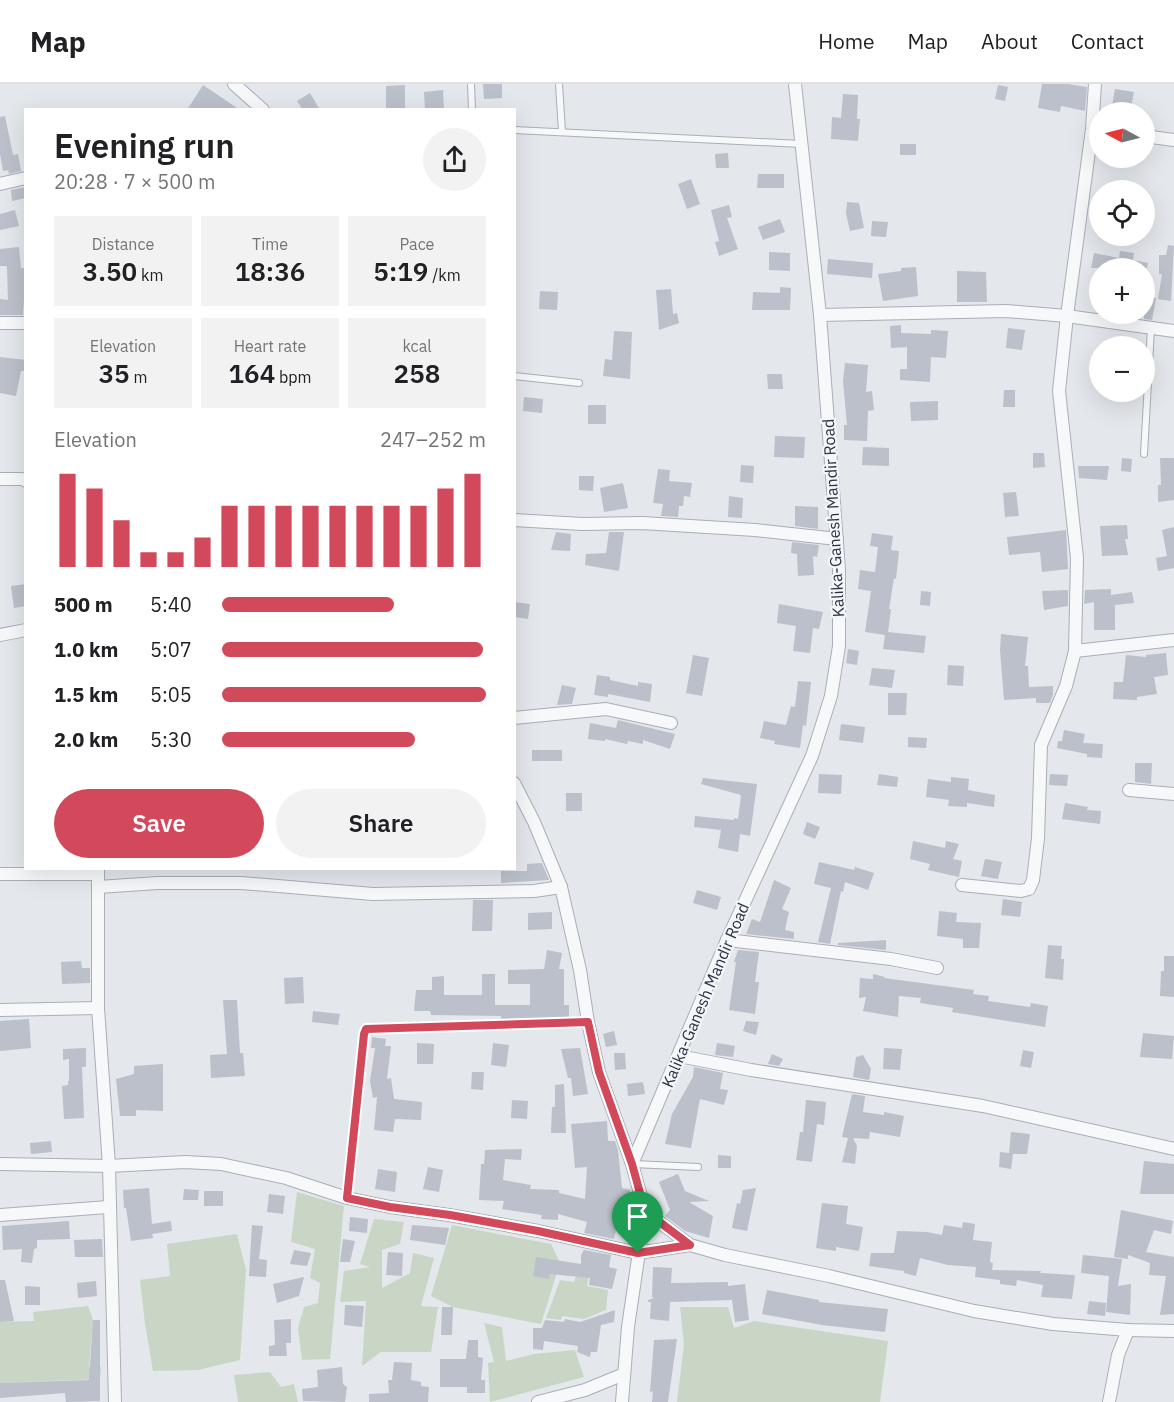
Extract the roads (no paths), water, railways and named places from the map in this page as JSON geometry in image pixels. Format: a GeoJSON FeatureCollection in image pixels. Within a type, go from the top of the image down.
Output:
{"type":"FeatureCollection","features":[{"type":"Feature","properties":{"kind":"street"},"geometry":{"type":"LineString","coordinates":[[234,84],[261,108]]}},
{"type":"Feature","properties":{"kind":"street","name":"Kalika-Ganesh Mandir Road"},"geometry":{"type":"LineString","coordinates":[[632,1164],[727,940],[812,756],[831,696],[839,646],[839,570],[820,315],[795,84]]}},
{"type":"Feature","properties":{"kind":"street"},"geometry":{"type":"LineString","coordinates":[[1095,84],[1095,102]]}},
{"type":"Feature","properties":{"kind":"street"},"geometry":{"type":"LineString","coordinates":[[1155,137],[1174,140]]}},
{"type":"Feature","properties":{"kind":"street"},"geometry":{"type":"LineString","coordinates":[[962,885],[1022,891],[1029,889],[1033,880],[1038,838],[1041,745],[1066,686],[1075,651],[1077,558],[1059,391],[1067,316],[1090,168]]}},
{"type":"Feature","properties":{"kind":"street"},"geometry":{"type":"LineString","coordinates":[[0,184],[24,178]]}},
{"type":"Feature","properties":{"kind":"street"},"geometry":{"type":"LineString","coordinates":[[820,315],[1006,311],[1067,316],[1174,331]]}},
{"type":"Feature","properties":{"kind":"street"},"geometry":{"type":"LineString","coordinates":[[0,323],[24,323]]}},
{"type":"Feature","properties":{"kind":"street"},"geometry":{"type":"LineString","coordinates":[[0,479],[24,480]]}},
{"type":"Feature","properties":{"kind":"street"},"geometry":{"type":"LineString","coordinates":[[516,520],[582,524],[642,523],[755,530],[837,539]]}},
{"type":"Feature","properties":{"kind":"street"},"geometry":{"type":"LineString","coordinates":[[0,634],[24,630]]}},
{"type":"Feature","properties":{"kind":"street"},"geometry":{"type":"LineString","coordinates":[[1075,651],[1174,640]]}},
{"type":"Feature","properties":{"kind":"street"},"geometry":{"type":"LineString","coordinates":[[516,718],[598,709],[671,723]]}},
{"type":"Feature","properties":{"kind":"street"},"geometry":{"type":"LineString","coordinates":[[516,787],[534,822],[561,887],[580,970],[599,1072],[632,1164],[645,1211],[628,1327],[622,1402]]}},
{"type":"Feature","properties":{"kind":"street"},"geometry":{"type":"LineString","coordinates":[[1129,790],[1174,794]]}},
{"type":"Feature","properties":{"kind":"street"},"geometry":{"type":"LineString","coordinates":[[0,874],[98,876],[158,883],[241,883],[373,894],[534,891],[561,887]]}},
{"type":"Feature","properties":{"kind":"street"},"geometry":{"type":"LineString","coordinates":[[98,876],[98,1008],[109,1166],[108,1207],[115,1402]]}},
{"type":"Feature","properties":{"kind":"street"},"geometry":{"type":"LineString","coordinates":[[727,940],[891,959],[937,968]]}},
{"type":"Feature","properties":{"kind":"street"},"geometry":{"type":"LineString","coordinates":[[0,1010],[98,1008]]}},
{"type":"Feature","properties":{"kind":"street"},"geometry":{"type":"LineString","coordinates":[[679,1056],[751,1070],[983,1106],[1174,1149]]}},
{"type":"Feature","properties":{"kind":"street"},"geometry":{"type":"LineString","coordinates":[[0,1164],[109,1166],[185,1162],[221,1164],[286,1178],[347,1198],[538,1231],[638,1253],[690,1245]]}},
{"type":"Feature","properties":{"kind":"street"},"geometry":{"type":"LineString","coordinates":[[0,1215],[108,1207]]}},
{"type":"Feature","properties":{"kind":"street"},"geometry":{"type":"LineString","coordinates":[[645,1211],[690,1245],[725,1255],[829,1276],[974,1311],[1053,1324],[1174,1331]]}},
{"type":"Feature","properties":{"kind":"street"},"geometry":{"type":"LineString","coordinates":[[1108,1402],[1118,1355],[1128,1330]]}},
{"type":"Feature","properties":{"kind":"street"},"geometry":{"type":"LineString","coordinates":[[538,1402],[585,1390],[624,1374]]}},
{"type":"Feature","properties":{"kind":"lane"},"geometry":{"type":"LineString","coordinates":[[471,84],[472,108]]}},
{"type":"Feature","properties":{"kind":"lane"},"geometry":{"type":"LineString","coordinates":[[559,84],[562,132]]}},
{"type":"Feature","properties":{"kind":"lane"},"geometry":{"type":"LineString","coordinates":[[516,130],[802,144]]}},
{"type":"Feature","properties":{"kind":"lane"},"geometry":{"type":"LineString","coordinates":[[1144,454],[1150,328]]}},
{"type":"Feature","properties":{"kind":"lane"},"geometry":{"type":"LineString","coordinates":[[516,376],[579,382]]}},
{"type":"Feature","properties":{"kind":"lane"},"geometry":{"type":"LineString","coordinates":[[347,1198],[366,1029],[588,1022]]}},
{"type":"Feature","properties":{"kind":"lane"},"geometry":{"type":"LineString","coordinates":[[632,1164],[698,1167]]}}]}
